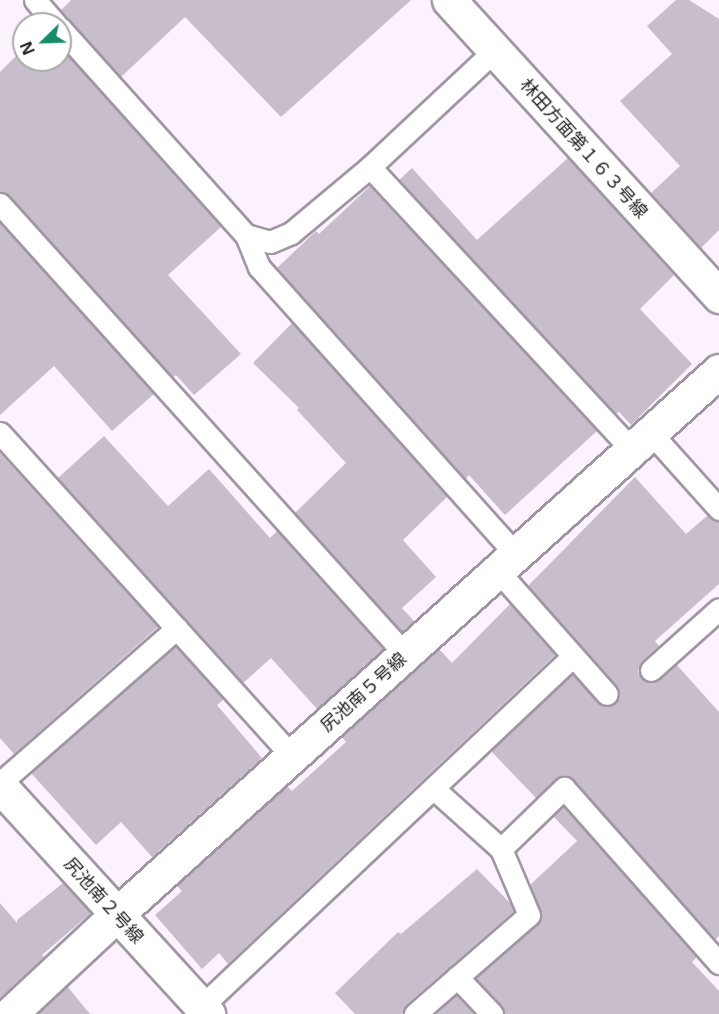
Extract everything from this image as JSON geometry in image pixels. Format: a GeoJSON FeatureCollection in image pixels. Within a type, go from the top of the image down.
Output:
{"type":"FeatureCollection","features":[{"type":"Feature","properties":{"kind":"street","name":"林田方面第１６３号線"},"geometry":{"type":"LineString","coordinates":[[449,0],[719,296]]}},
{"type":"Feature","properties":{"kind":"street","name":"尻池南５号線"},"geometry":{"type":"LineString","coordinates":[[10,1014],[116,915],[719,371]]}},
{"type":"Feature","properties":{"kind":"street","name":"尻池南２号線"},"geometry":{"type":"LineString","coordinates":[[0,785],[205,1011]]}},
{"type":"Feature","properties":{"kind":"lane"},"geometry":{"type":"LineString","coordinates":[[35,0],[46,12]]}},
{"type":"Feature","properties":{"kind":"lane"},"geometry":{"type":"LineString","coordinates":[[72,41],[246,235],[260,267],[507,563],[573,656],[607,694]]}},
{"type":"Feature","properties":{"kind":"lane"},"geometry":{"type":"LineString","coordinates":[[246,235],[270,242],[291,233],[370,166],[495,50]]}},
{"type":"Feature","properties":{"kind":"lane"},"geometry":{"type":"LineString","coordinates":[[370,166],[641,441],[719,509]]}},
{"type":"Feature","properties":{"kind":"lane"},"geometry":{"type":"LineString","coordinates":[[0,204],[405,654]]}},
{"type":"Feature","properties":{"kind":"lane"},"geometry":{"type":"LineString","coordinates":[[0,433],[292,756]]}},
{"type":"Feature","properties":{"kind":"lane"},"geometry":{"type":"LineString","coordinates":[[651,670],[719,609]]}},
{"type":"Feature","properties":{"kind":"lane"},"geometry":{"type":"LineString","coordinates":[[0,785],[177,628]]}},
{"type":"Feature","properties":{"kind":"lane"},"geometry":{"type":"LineString","coordinates":[[205,1011],[573,656]]}},
{"type":"Feature","properties":{"kind":"lane"},"geometry":{"type":"LineString","coordinates":[[415,1014],[529,915],[501,849],[434,788]]}},
{"type":"Feature","properties":{"kind":"lane"},"geometry":{"type":"LineString","coordinates":[[501,849],[564,788],[719,963]]}},
{"type":"Feature","properties":{"kind":"lane"},"geometry":{"type":"LineString","coordinates":[[457,977],[492,1014]]}},
{"type":"Feature","properties":{"kind":"building"},"geometry":{"type":"Polygon","coordinates":[[[71,0],[411,0],[281,117],[185,17],[121,77],[72,22],[72,12],[61,10],[71,0]]]}},
{"type":"Feature","properties":{"kind":"building"},"geometry":{"type":"Polygon","coordinates":[[[676,0],[689,0],[719,19],[719,230],[701,248],[651,193],[680,166],[620,101],[672,54],[647,26],[676,0]]]}},
{"type":"Feature","properties":{"kind":"building"},"geometry":{"type":"Polygon","coordinates":[[[12,60],[12,72],[72,72],[72,60],[221,227],[168,275],[241,354],[194,395],[176,375],[173,377],[9,195],[0,192],[0,72],[12,60]]]}},
{"type":"Feature","properties":{"kind":"building"},"geometry":{"type":"Polygon","coordinates":[[[568,158],[674,275],[640,309],[692,364],[631,425],[619,412],[616,414],[399,180],[412,168],[477,240],[568,158]]]}},
{"type":"Feature","properties":{"kind":"building"},"geometry":{"type":"Polygon","coordinates":[[[370,186],[597,431],[505,515],[469,475],[466,479],[277,268],[316,231],[319,234],[370,186]]]}},
{"type":"Feature","properties":{"kind":"building"},"geometry":{"type":"Polygon","coordinates":[[[0,223],[154,394],[112,431],[54,366],[0,415],[0,223]]]}},
{"type":"Feature","properties":{"kind":"building"},"geometry":{"type":"Polygon","coordinates":[[[292,323],[447,497],[403,540],[436,577],[402,608],[414,621],[402,632],[295,513],[346,463],[297,410],[299,408],[253,363],[292,323]]]}},
{"type":"Feature","properties":{"kind":"building"},"geometry":{"type":"Polygon","coordinates":[[[104,436],[168,506],[209,469],[270,538],[277,531],[383,649],[317,709],[271,658],[243,683],[58,478],[104,436]]]}},
{"type":"Feature","properties":{"kind":"building"},"geometry":{"type":"Polygon","coordinates":[[[0,453],[158,627],[14,754],[0,738],[0,453]]]}},
{"type":"Feature","properties":{"kind":"building"},"geometry":{"type":"Polygon","coordinates":[[[635,477],[686,534],[708,515],[719,521],[719,584],[655,641],[659,646],[642,661],[638,672],[642,679],[653,683],[676,664],[719,712],[719,936],[715,940],[573,779],[561,776],[536,798],[491,751],[572,674],[602,706],[610,706],[619,699],[617,686],[528,586],[635,477]]]}},
{"type":"Feature","properties":{"kind":"building"},"geometry":{"type":"Polygon","coordinates":[[[510,604],[555,655],[228,964],[219,953],[202,969],[155,915],[182,891],[177,886],[287,786],[292,791],[346,742],[342,737],[439,649],[452,663],[510,604]]]}},
{"type":"Feature","properties":{"kind":"building"},"geometry":{"type":"Polygon","coordinates":[[[176,646],[224,699],[217,705],[262,758],[152,857],[121,822],[96,845],[31,773],[176,646]]]}},
{"type":"Feature","properties":{"kind":"building"},"geometry":{"type":"Polygon","coordinates":[[[563,806],[697,957],[692,962],[719,991],[719,1014],[504,1014],[501,1005],[476,978],[541,919],[541,910],[530,885],[577,841],[553,816],[563,806]]]}},
{"type":"Feature","properties":{"kind":"building"},"geometry":{"type":"Polygon","coordinates":[[[477,869],[511,904],[514,911],[407,1004],[403,1014],[355,1014],[335,993],[398,932],[401,934],[477,869]]]}},
{"type":"Feature","properties":{"kind":"building"},"geometry":{"type":"Polygon","coordinates":[[[63,883],[91,913],[42,955],[44,957],[0,998],[0,903],[17,923],[17,920],[63,883]]]}},
{"type":"Feature","properties":{"kind":"building"},"geometry":{"type":"Polygon","coordinates":[[[67,986],[90,1014],[37,1014],[67,986]]]}},
{"type":"Feature","properties":{"kind":"building"},"geometry":{"type":"Polygon","coordinates":[[[456,995],[474,1014],[434,1014],[456,995]]]}}]}
